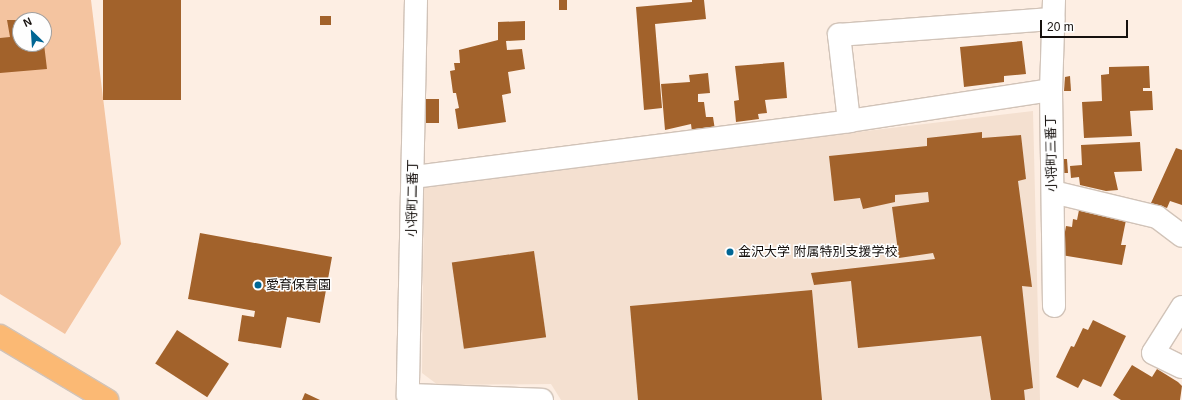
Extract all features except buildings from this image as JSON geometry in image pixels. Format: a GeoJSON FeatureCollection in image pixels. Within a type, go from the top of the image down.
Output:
{"type":"FeatureCollection","features":[{"type":"Feature","properties":{"kind":"main road"},"geometry":{"type":"LineString","coordinates":[[0,336],[107,400]]}},
{"type":"Feature","properties":{"kind":"street","name":"小将町二番丁"},"geometry":{"type":"LineString","coordinates":[[416,0],[414,177],[408,395],[542,400]]}},
{"type":"Feature","properties":{"kind":"street"},"geometry":{"type":"LineString","coordinates":[[849,122],[839,35],[1054,10]]}},
{"type":"Feature","properties":{"kind":"street","name":"小将町三番丁"},"geometry":{"type":"LineString","coordinates":[[1054,10],[1051,90],[1054,306]]}},
{"type":"Feature","properties":{"kind":"street"},"geometry":{"type":"LineString","coordinates":[[414,177],[849,122],[1051,90]]}},
{"type":"Feature","properties":{"kind":"street"},"geometry":{"type":"LineString","coordinates":[[1053,192],[1157,217],[1182,236]]}},
{"type":"Feature","properties":{"kind":"street"},"geometry":{"type":"LineString","coordinates":[[1182,307],[1153,353],[1182,367]]}},
{"type":"Feature","properties":{"kind":"shaded area"},"geometry":{"type":"Polygon","coordinates":[[[0,0],[91,0],[121,244],[65,334],[0,294],[0,0]]]}},
{"type":"Feature","properties":{"kind":"shaded area","name":"金沢大学 附属特別支援学校"},"geometry":{"type":"Polygon","coordinates":[[[1033,111],[1040,400],[561,400],[551,384],[438,385],[422,373],[424,184],[1033,111]]]}},
{"type":"Feature","properties":{"kind":"place","name":"金沢大学 附属特別支援学校"},"geometry":{"type":"Point","coordinates":[730,252]}},
{"type":"Feature","properties":{"kind":"place","name":"愛育保育園"},"geometry":{"type":"Point","coordinates":[258,285]}}]}
